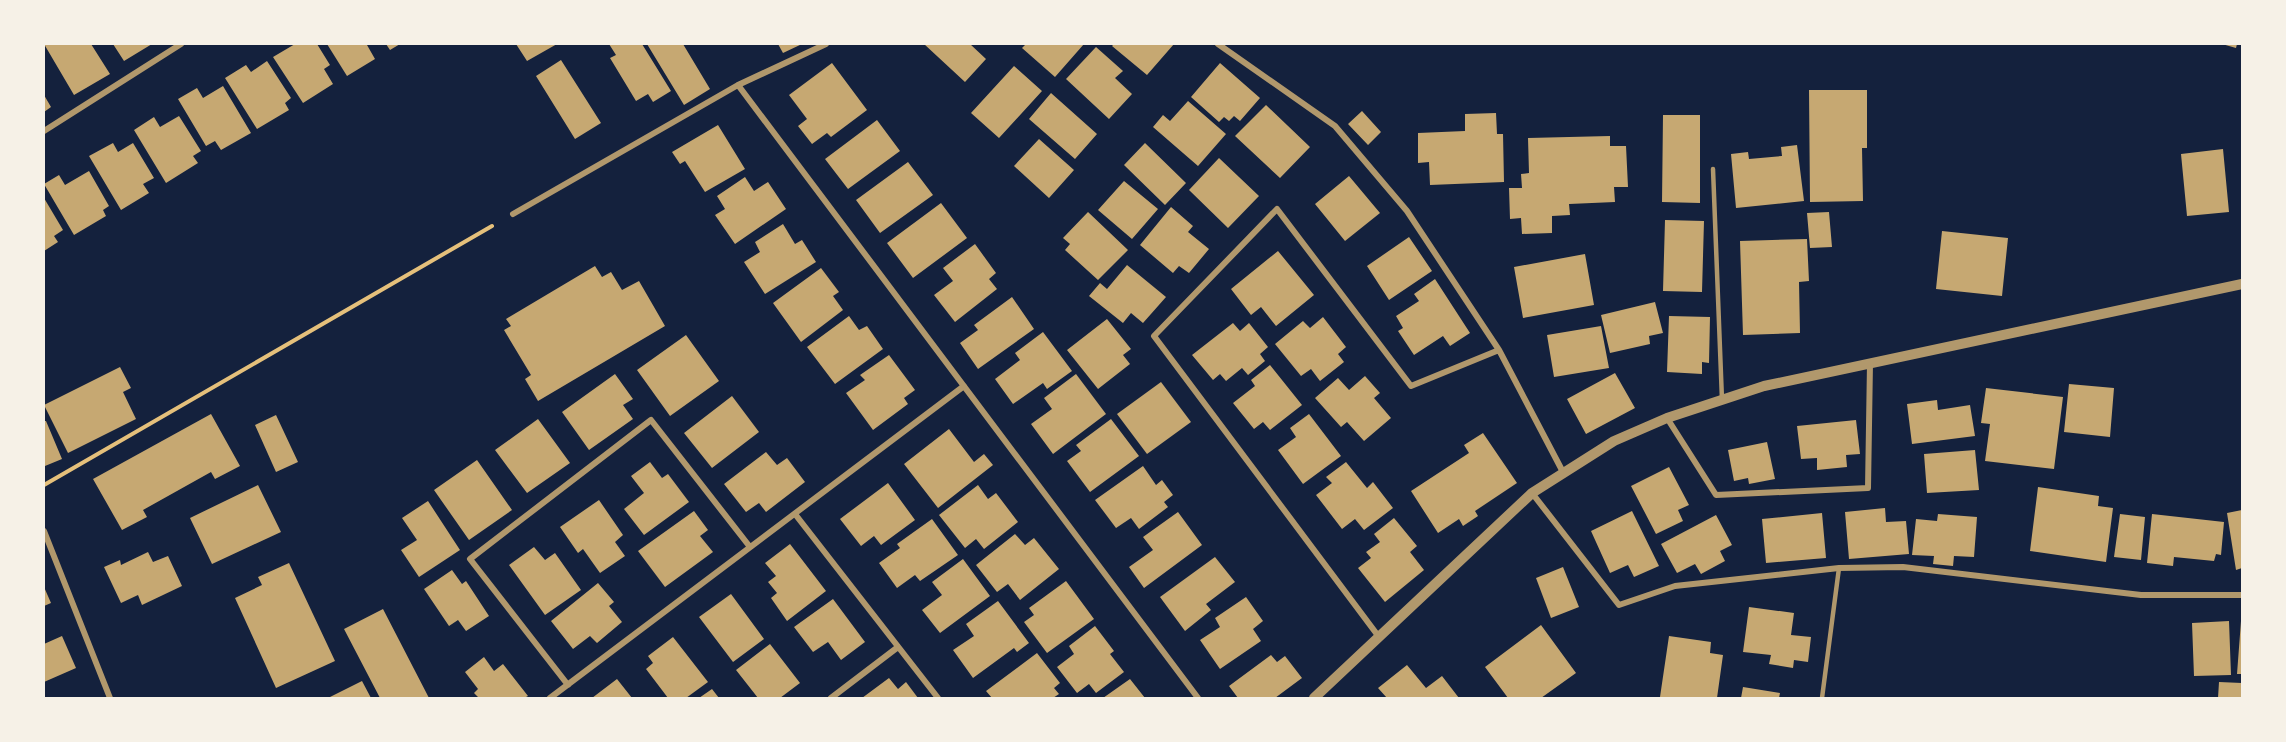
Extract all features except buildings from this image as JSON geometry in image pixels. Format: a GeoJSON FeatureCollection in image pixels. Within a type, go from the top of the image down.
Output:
{"type":"FeatureCollection","features":[{"type":"Feature","properties":{"kind":"street"},"geometry":{"type":"LineString","coordinates":[[44,131],[181,44]]}},
{"type":"Feature","properties":{"kind":"street"},"geometry":{"type":"LineString","coordinates":[[513,214],[738,85],[826,44]]}},
{"type":"Feature","properties":{"kind":"street"},"geometry":{"type":"LineString","coordinates":[[1218,44],[1335,126],[1407,211],[1499,350],[1564,475]]}},
{"type":"Feature","properties":{"kind":"street"},"geometry":{"type":"LineString","coordinates":[[738,85],[1198,699]]}},
{"type":"Feature","properties":{"kind":"street"},"geometry":{"type":"LineString","coordinates":[[1380,638],[1154,336],[1277,209],[1412,386],[1499,350]]}},
{"type":"Feature","properties":{"kind":"street"},"geometry":{"type":"LineString","coordinates":[[1314,699],[1532,493],[1564,475],[1614,441],[1667,418],[1764,386],[2242,284]]}},
{"type":"Feature","properties":{"kind":"street"},"geometry":{"type":"LineString","coordinates":[[1667,418],[1716,495],[1868,488],[1870,363]]}},
{"type":"Feature","properties":{"kind":"street"},"geometry":{"type":"LineString","coordinates":[[550,699],[964,386]]}},
{"type":"Feature","properties":{"kind":"street"},"geometry":{"type":"LineString","coordinates":[[568,685],[470,559],[651,420],[750,547]]}},
{"type":"Feature","properties":{"kind":"street"},"geometry":{"type":"LineString","coordinates":[[1532,493],[1619,605],[1675,586],[1839,568],[1903,567],[2141,595],[2242,595]]}},
{"type":"Feature","properties":{"kind":"street"},"geometry":{"type":"LineString","coordinates":[[795,514],[938,699]]}},
{"type":"Feature","properties":{"kind":"street"},"geometry":{"type":"LineString","coordinates":[[44,531],[110,699]]}},
{"type":"Feature","properties":{"kind":"street"},"geometry":{"type":"LineString","coordinates":[[831,699],[898,647]]}},
{"type":"Feature","properties":{"kind":"lane"},"geometry":{"type":"LineString","coordinates":[[1713,169],[1722,400]]}},
{"type":"Feature","properties":{"kind":"lane"},"geometry":{"type":"LineString","coordinates":[[1822,699],[1839,568]]}},
{"type":"Feature","properties":{"kind":"path"},"geometry":{"type":"LineString","coordinates":[[44,485],[513,214]]}}]}
